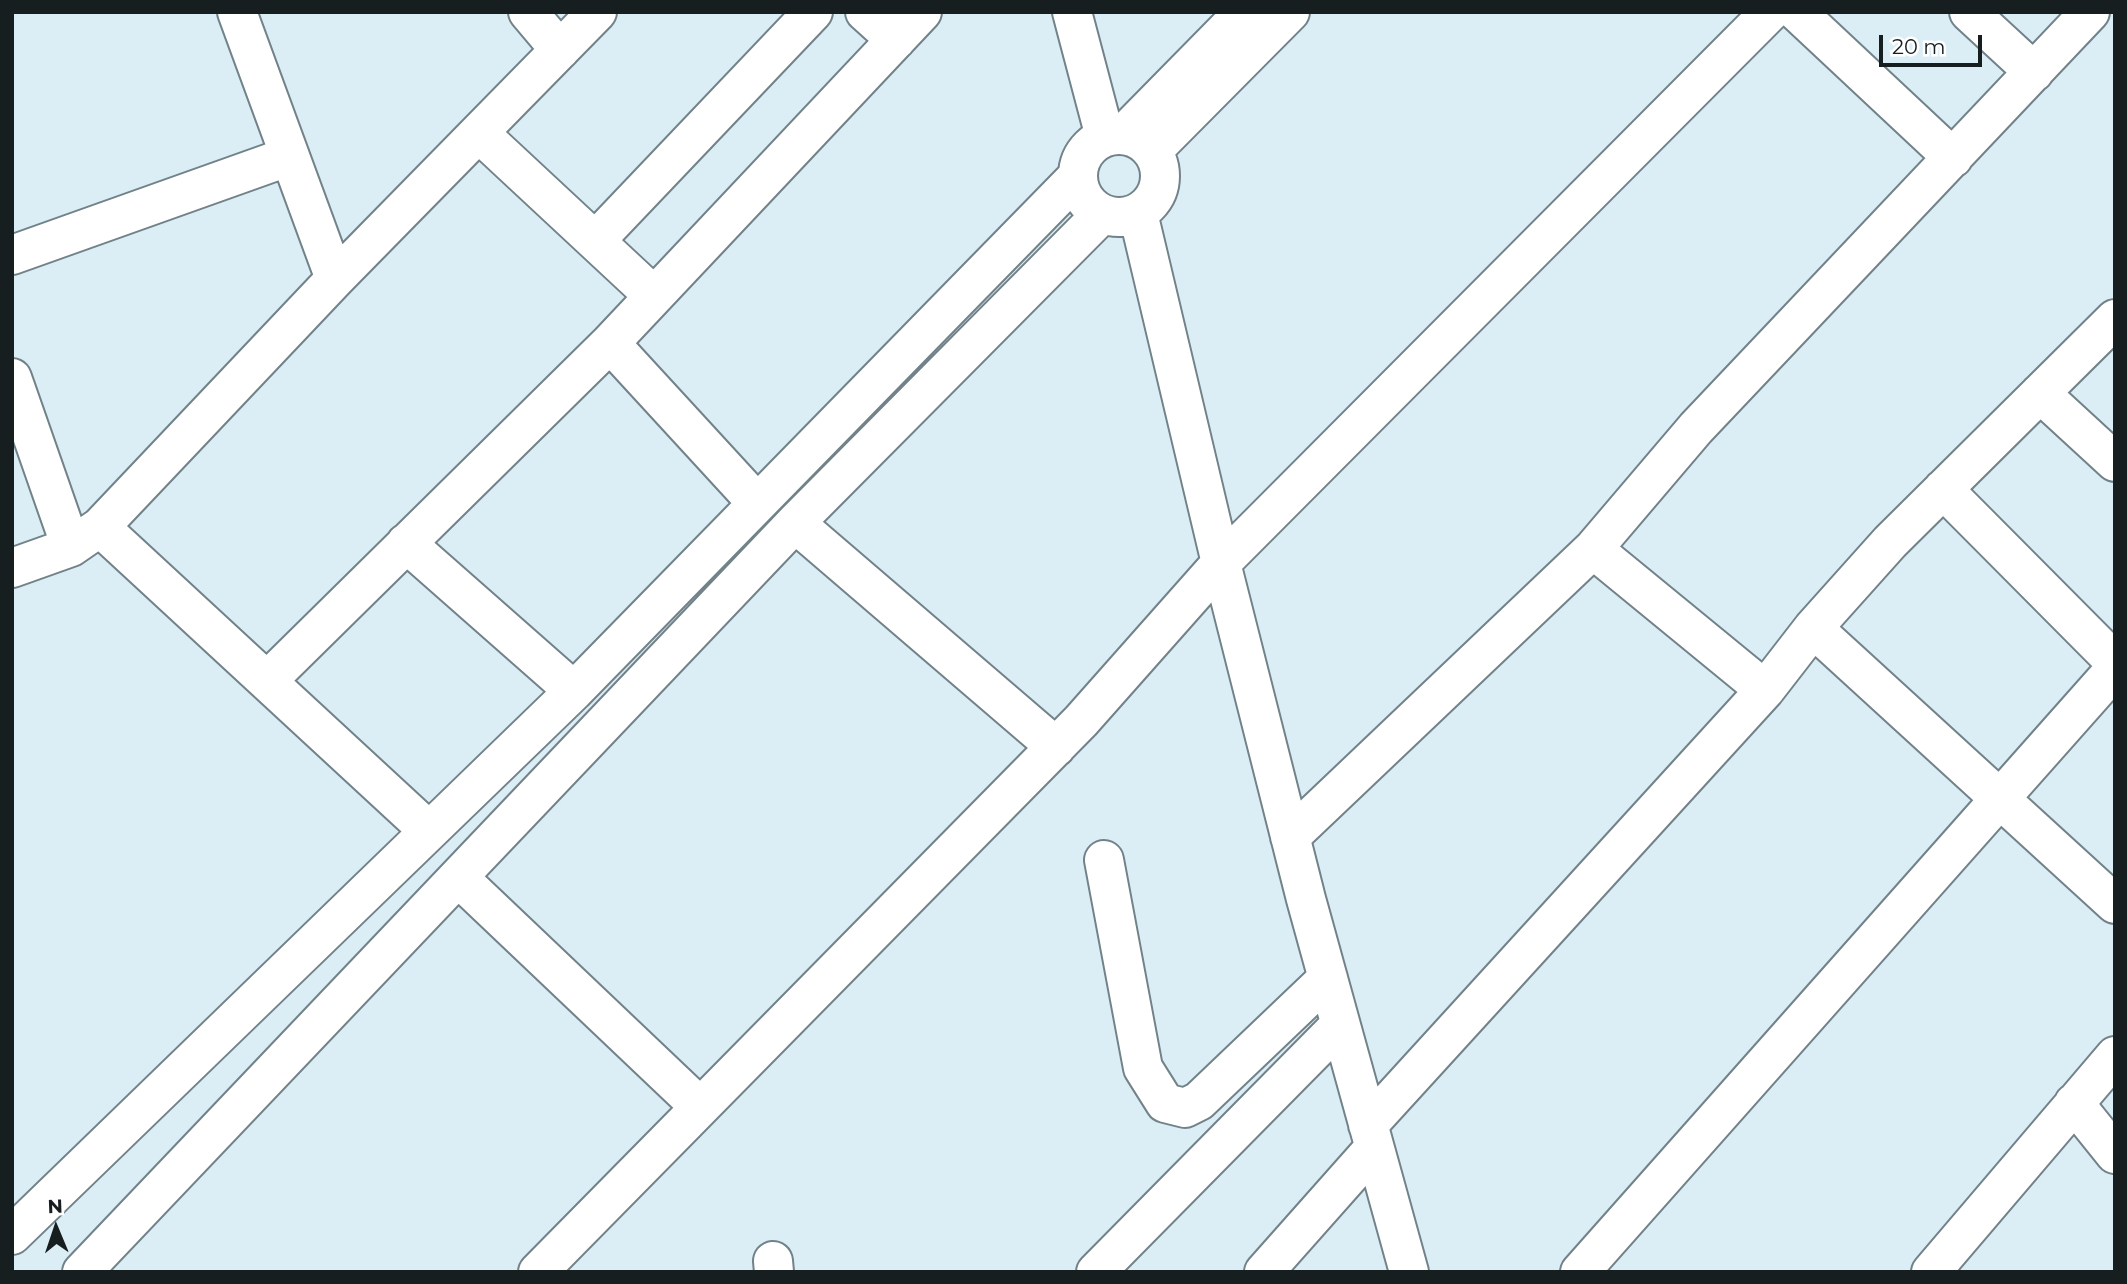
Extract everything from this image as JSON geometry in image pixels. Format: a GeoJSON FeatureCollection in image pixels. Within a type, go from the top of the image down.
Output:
{"type":"FeatureCollection","features":[{"type":"Feature","properties":{"kind":"street"},"geometry":{"type":"LineString","coordinates":[[237,12],[335,279]]}},
{"type":"Feature","properties":{"kind":"street"},"geometry":{"type":"LineString","coordinates":[[528,12],[560,50]]}},
{"type":"Feature","properties":{"kind":"street"},"geometry":{"type":"LineString","coordinates":[[12,568],[85,537],[597,12]]}},
{"type":"Feature","properties":{"kind":"street"},"geometry":{"type":"LineString","coordinates":[[595,241],[813,12]]}},
{"type":"Feature","properties":{"kind":"street"},"geometry":{"type":"LineString","coordinates":[[865,12],[896,40]]}},
{"type":"Feature","properties":{"kind":"street"},"geometry":{"type":"LineString","coordinates":[[268,680],[610,343],[922,12]]}},
{"type":"Feature","properties":{"kind":"street"},"geometry":{"type":"LineString","coordinates":[[82,1272],[794,523],[1120,214],[1158,192],[1159,163],[1127,141],[1072,12]]}},
{"type":"Feature","properties":{"kind":"street"},"geometry":{"type":"LineString","coordinates":[[1127,141],[1244,12]]}},
{"type":"Feature","properties":{"kind":"street"},"geometry":{"type":"LineString","coordinates":[[1120,214],[1089,205],[1080,192],[1077,177],[1084,153],[1127,141],[1290,12]]}},
{"type":"Feature","properties":{"kind":"street"},"geometry":{"type":"LineString","coordinates":[[538,1272],[1056,747],[1221,563],[1770,12]]}},
{"type":"Feature","properties":{"kind":"street"},"geometry":{"type":"LineString","coordinates":[[1797,12],[1952,158]]}},
{"type":"Feature","properties":{"kind":"street"},"geometry":{"type":"LineString","coordinates":[[1969,12],[2034,72]]}},
{"type":"Feature","properties":{"kind":"street"},"geometry":{"type":"LineString","coordinates":[[1290,837],[1593,549],[1696,428],[2090,12]]}},
{"type":"Feature","properties":{"kind":"street"},"geometry":{"type":"LineString","coordinates":[[479,133],[654,296]]}},
{"type":"Feature","properties":{"kind":"street"},"geometry":{"type":"LineString","coordinates":[[12,255],[290,156]]}},
{"type":"Feature","properties":{"kind":"street"},"geometry":{"type":"LineString","coordinates":[[12,1235],[574,691],[1077,177]]}},
{"type":"Feature","properties":{"kind":"street"},"geometry":{"type":"LineString","coordinates":[[1120,214],[1221,563],[1340,1026],[1409,1272]]}},
{"type":"Feature","properties":{"kind":"street"},"geometry":{"type":"LineString","coordinates":[[1264,1272],[1371,1137],[1765,690],[1813,628],[1943,489],[2115,319]]}},
{"type":"Feature","properties":{"kind":"street"},"geometry":{"type":"LineString","coordinates":[[610,343],[757,503]]}},
{"type":"Feature","properties":{"kind":"street"},"geometry":{"type":"LineString","coordinates":[[12,377],[85,537],[268,680],[429,831]]}},
{"type":"Feature","properties":{"kind":"street"},"geometry":{"type":"LineString","coordinates":[[2040,393],[2115,462]]}},
{"type":"Feature","properties":{"kind":"street"},"geometry":{"type":"LineString","coordinates":[[1943,489],[2115,662]]}},
{"type":"Feature","properties":{"kind":"street"},"geometry":{"type":"LineString","coordinates":[[794,523],[1056,747]]}},
{"type":"Feature","properties":{"kind":"street"},"geometry":{"type":"LineString","coordinates":[[406,543],[574,691]]}},
{"type":"Feature","properties":{"kind":"street"},"geometry":{"type":"LineString","coordinates":[[1593,549],[1765,690]]}},
{"type":"Feature","properties":{"kind":"street"},"geometry":{"type":"LineString","coordinates":[[1813,628],[1999,801],[2115,904]]}},
{"type":"Feature","properties":{"kind":"street"},"geometry":{"type":"LineString","coordinates":[[1580,1272],[2115,669]]}},
{"type":"Feature","properties":{"kind":"street"},"geometry":{"type":"LineString","coordinates":[[1104,860],[1143,1068],[1165,1103],[1185,1108],[1199,1101],[1328,978]]}},
{"type":"Feature","properties":{"kind":"street"},"geometry":{"type":"LineString","coordinates":[[459,878],[699,1106]]}},
{"type":"Feature","properties":{"kind":"street"},"geometry":{"type":"LineString","coordinates":[[373,883],[416,922]]}},
{"type":"Feature","properties":{"kind":"street"},"geometry":{"type":"LineString","coordinates":[[1096,1272],[1340,1026]]}},
{"type":"Feature","properties":{"kind":"street"},"geometry":{"type":"LineString","coordinates":[[1931,1272],[2115,1056]]}},
{"type":"Feature","properties":{"kind":"street"},"geometry":{"type":"LineString","coordinates":[[2074,1103],[2115,1154]]}}]}
